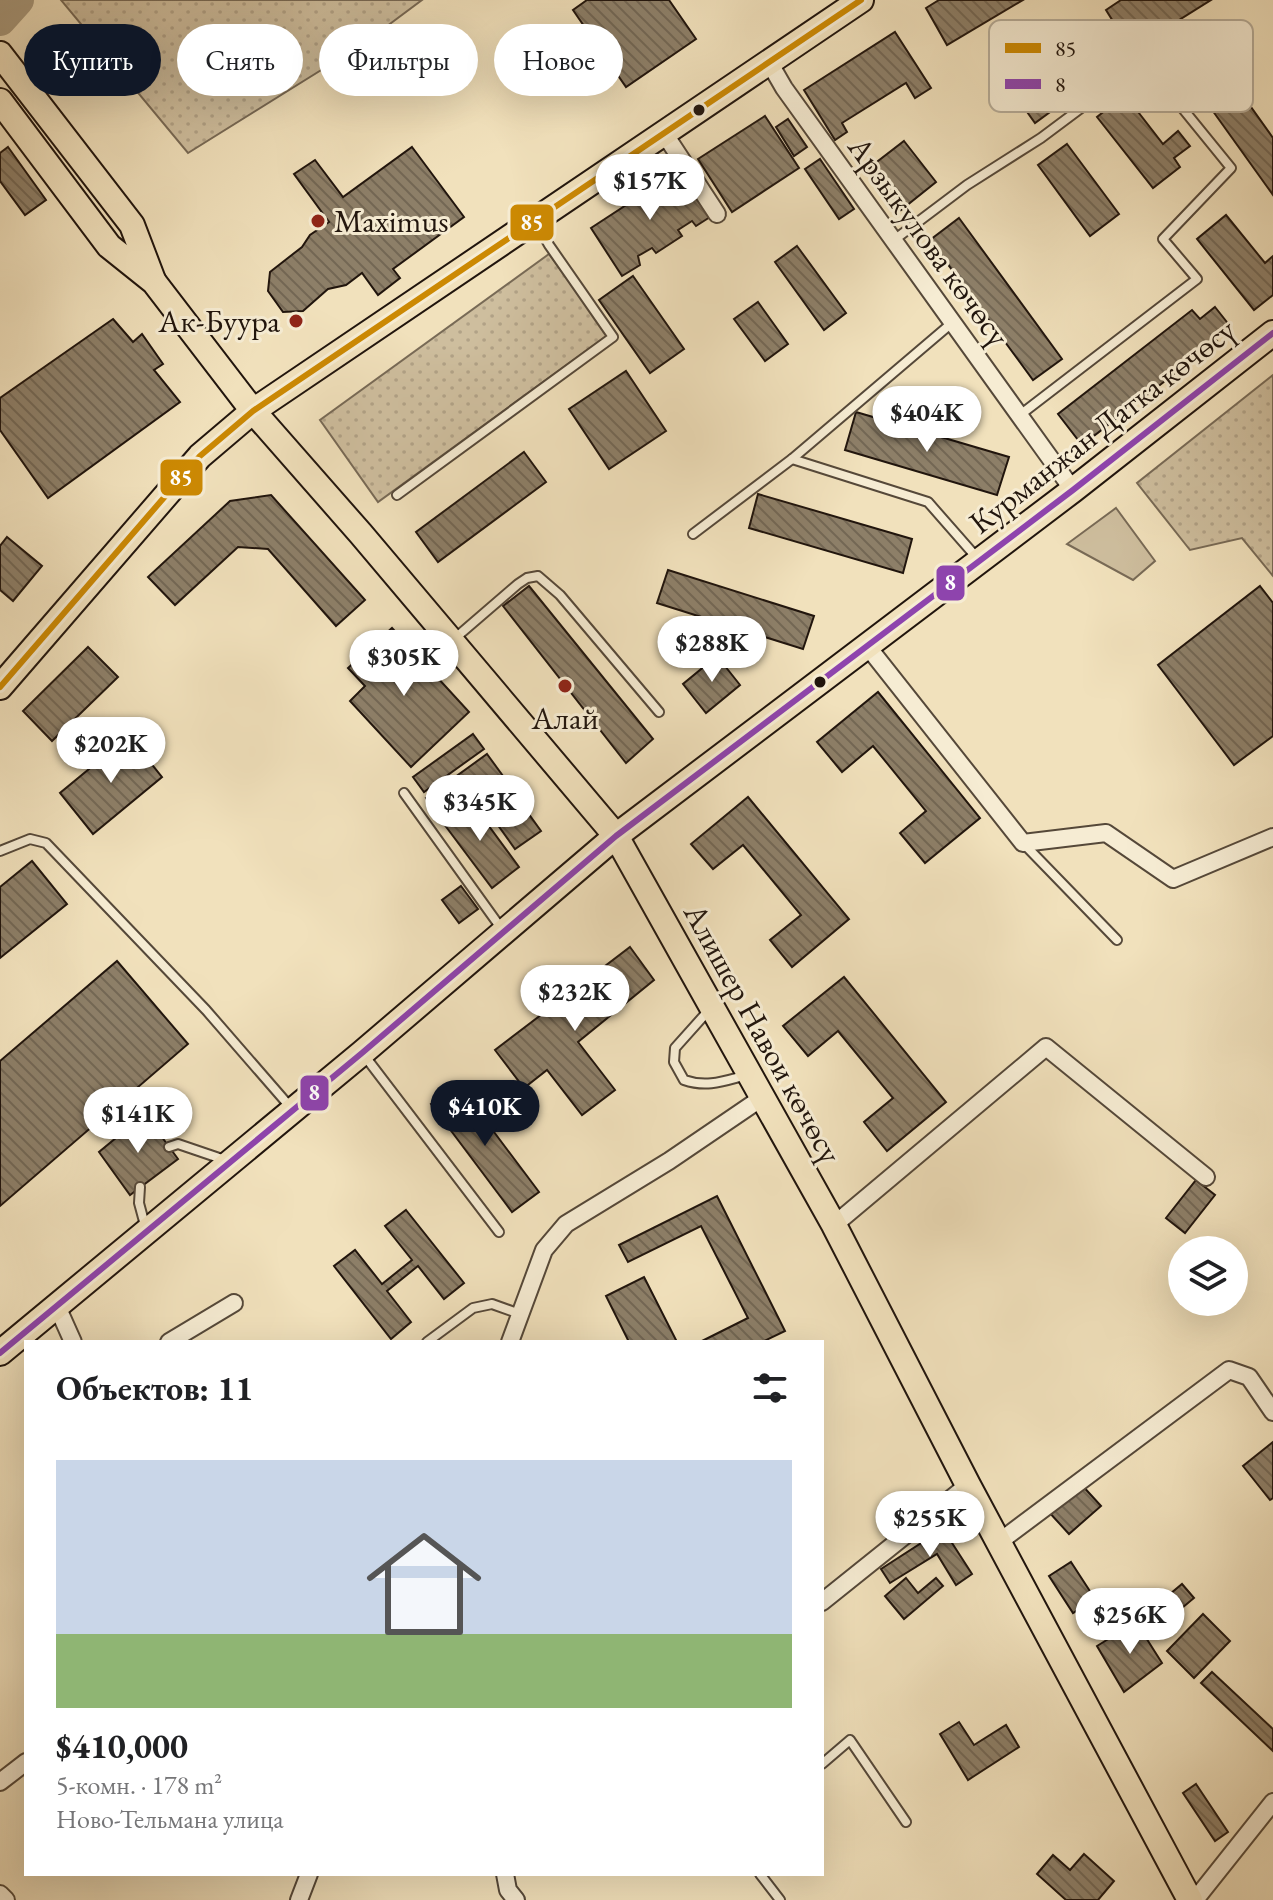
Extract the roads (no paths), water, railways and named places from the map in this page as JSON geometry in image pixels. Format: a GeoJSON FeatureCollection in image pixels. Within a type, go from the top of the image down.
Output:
{"type":"FeatureCollection","features":[{"type":"Feature","properties":{"kind":"main road"},"geometry":{"type":"LineString","coordinates":[[0,687],[200,456],[253,411],[861,0]]}},
{"type":"Feature","properties":{"kind":"main road","name":"Алишер Навои көчөсү"},"geometry":{"type":"LineString","coordinates":[[0,54],[132,225],[154,282]]}},
{"type":"Feature","properties":{"kind":"main road","name":"Алишер Навои көчөсү"},"geometry":{"type":"LineString","coordinates":[[0,101],[109,246],[154,282],[253,411],[616,836],[834,1225],[968,1485],[1192,1900]]}},
{"type":"Feature","properties":{"kind":"main road","name":"Курманжан Датка көчөсү"},"geometry":{"type":"LineString","coordinates":[[0,1353],[362,1053],[616,836],[868,647],[1273,333]]}},
{"type":"Feature","properties":{"kind":"street","name":"Арзыкулова көчөсү"},"geometry":{"type":"LineString","coordinates":[[769,62],[784,88],[1073,490]]}},
{"type":"Feature","properties":{"kind":"street"},"geometry":{"type":"LineString","coordinates":[[664,133],[717,214]]}},
{"type":"Feature","properties":{"kind":"street"},"geometry":{"type":"LineString","coordinates":[[868,647],[1023,843],[1106,833],[1173,879],[1273,837]]}},
{"type":"Feature","properties":{"kind":"street"},"geometry":{"type":"LineString","coordinates":[[834,1225],[1046,1047],[1206,1177]]}},
{"type":"Feature","properties":{"kind":"street"},"geometry":{"type":"LineString","coordinates":[[511,1340],[544,1250],[566,1224],[669,1161],[763,1097]]}},
{"type":"Feature","properties":{"kind":"street"},"geometry":{"type":"LineString","coordinates":[[172,1340],[234,1303]]}},
{"type":"Feature","properties":{"kind":"street"},"geometry":{"type":"LineString","coordinates":[[56,1304],[72,1340]]}},
{"type":"Feature","properties":{"kind":"street"},"geometry":{"type":"LineString","coordinates":[[999,1542],[1229,1370],[1249,1377],[1273,1412]]}},
{"type":"Feature","properties":{"kind":"street"},"geometry":{"type":"LineString","coordinates":[[824,1600],[968,1485]]}},
{"type":"Feature","properties":{"kind":"street"},"geometry":{"type":"LineString","coordinates":[[0,1782],[24,1764]]}},
{"type":"Feature","properties":{"kind":"street"},"geometry":{"type":"LineString","coordinates":[[1192,1900],[1273,1802]]}},
{"type":"Feature","properties":{"kind":"street"},"geometry":{"type":"LineString","coordinates":[[299,1900],[308,1876]]}},
{"type":"Feature","properties":{"kind":"street"},"geometry":{"type":"LineString","coordinates":[[505,1876],[508,1890],[516,1900]]}},
{"type":"Feature","properties":{"kind":"street"},"geometry":{"type":"LineString","coordinates":[[0,1894],[6,1900]]}},
{"type":"Feature","properties":{"kind":"lane"},"geometry":{"type":"LineString","coordinates":[[894,240],[967,185],[1076,112]]}},
{"type":"Feature","properties":{"kind":"lane"},"geometry":{"type":"LineString","coordinates":[[1020,415],[1197,279],[1163,239],[1231,168],[1185,112]]}},
{"type":"Feature","properties":{"kind":"lane"},"geometry":{"type":"LineString","coordinates":[[397,495],[613,337],[535,220]]}},
{"type":"Feature","properties":{"kind":"lane"},"geometry":{"type":"LineString","coordinates":[[693,534],[792,459],[953,321]]}},
{"type":"Feature","properties":{"kind":"lane"},"geometry":{"type":"LineString","coordinates":[[792,459],[928,502],[980,561]]}},
{"type":"Feature","properties":{"kind":"lane"},"geometry":{"type":"LineString","coordinates":[[452,641],[518,584],[538,576],[560,595],[659,712]]}},
{"type":"Feature","properties":{"kind":"lane"},"geometry":{"type":"LineString","coordinates":[[404,793],[504,932]]}},
{"type":"Feature","properties":{"kind":"lane"},"geometry":{"type":"LineString","coordinates":[[0,851],[30,839],[46,843],[80,875],[206,1010],[293,1110]]}},
{"type":"Feature","properties":{"kind":"lane"},"geometry":{"type":"LineString","coordinates":[[1023,843],[1117,940]]}},
{"type":"Feature","properties":{"kind":"lane"},"geometry":{"type":"LineString","coordinates":[[712,1006],[675,1048],[674,1062],[684,1080],[697,1085],[710,1085],[750,1074]]}},
{"type":"Feature","properties":{"kind":"lane"},"geometry":{"type":"LineString","coordinates":[[362,1053],[499,1232]]}},
{"type":"Feature","properties":{"kind":"lane"},"geometry":{"type":"LineString","coordinates":[[169,1147],[178,1144],[230,1162]]}},
{"type":"Feature","properties":{"kind":"lane"},"geometry":{"type":"LineString","coordinates":[[140,1187],[139,1203],[147,1230]]}},
{"type":"Feature","properties":{"kind":"lane"},"geometry":{"type":"LineString","coordinates":[[430,1340],[473,1308],[492,1304],[520,1314]]}},
{"type":"Feature","properties":{"kind":"lane"},"geometry":{"type":"LineString","coordinates":[[824,1762],[850,1740],[906,1822]]}},
{"type":"Feature","properties":{"kind":"lane"},"geometry":{"type":"LineString","coordinates":[[762,1876],[780,1900]]}},
{"type":"Feature","properties":{"kind":"waterway","name":"Ак-Буура"},"geometry":{"type":"LineString","coordinates":[[0,20],[18,0]]}},
{"type":"Feature","properties":{"kind":"place","name":"Maximus"},"geometry":{"type":"Point","coordinates":[318,221]}},
{"type":"Feature","properties":{"kind":"place","name":"Ак-Буура"},"geometry":{"type":"Point","coordinates":[296,321]}},
{"type":"Feature","properties":{"kind":"place","name":"Алай"},"geometry":{"type":"Point","coordinates":[565,686]}}]}
